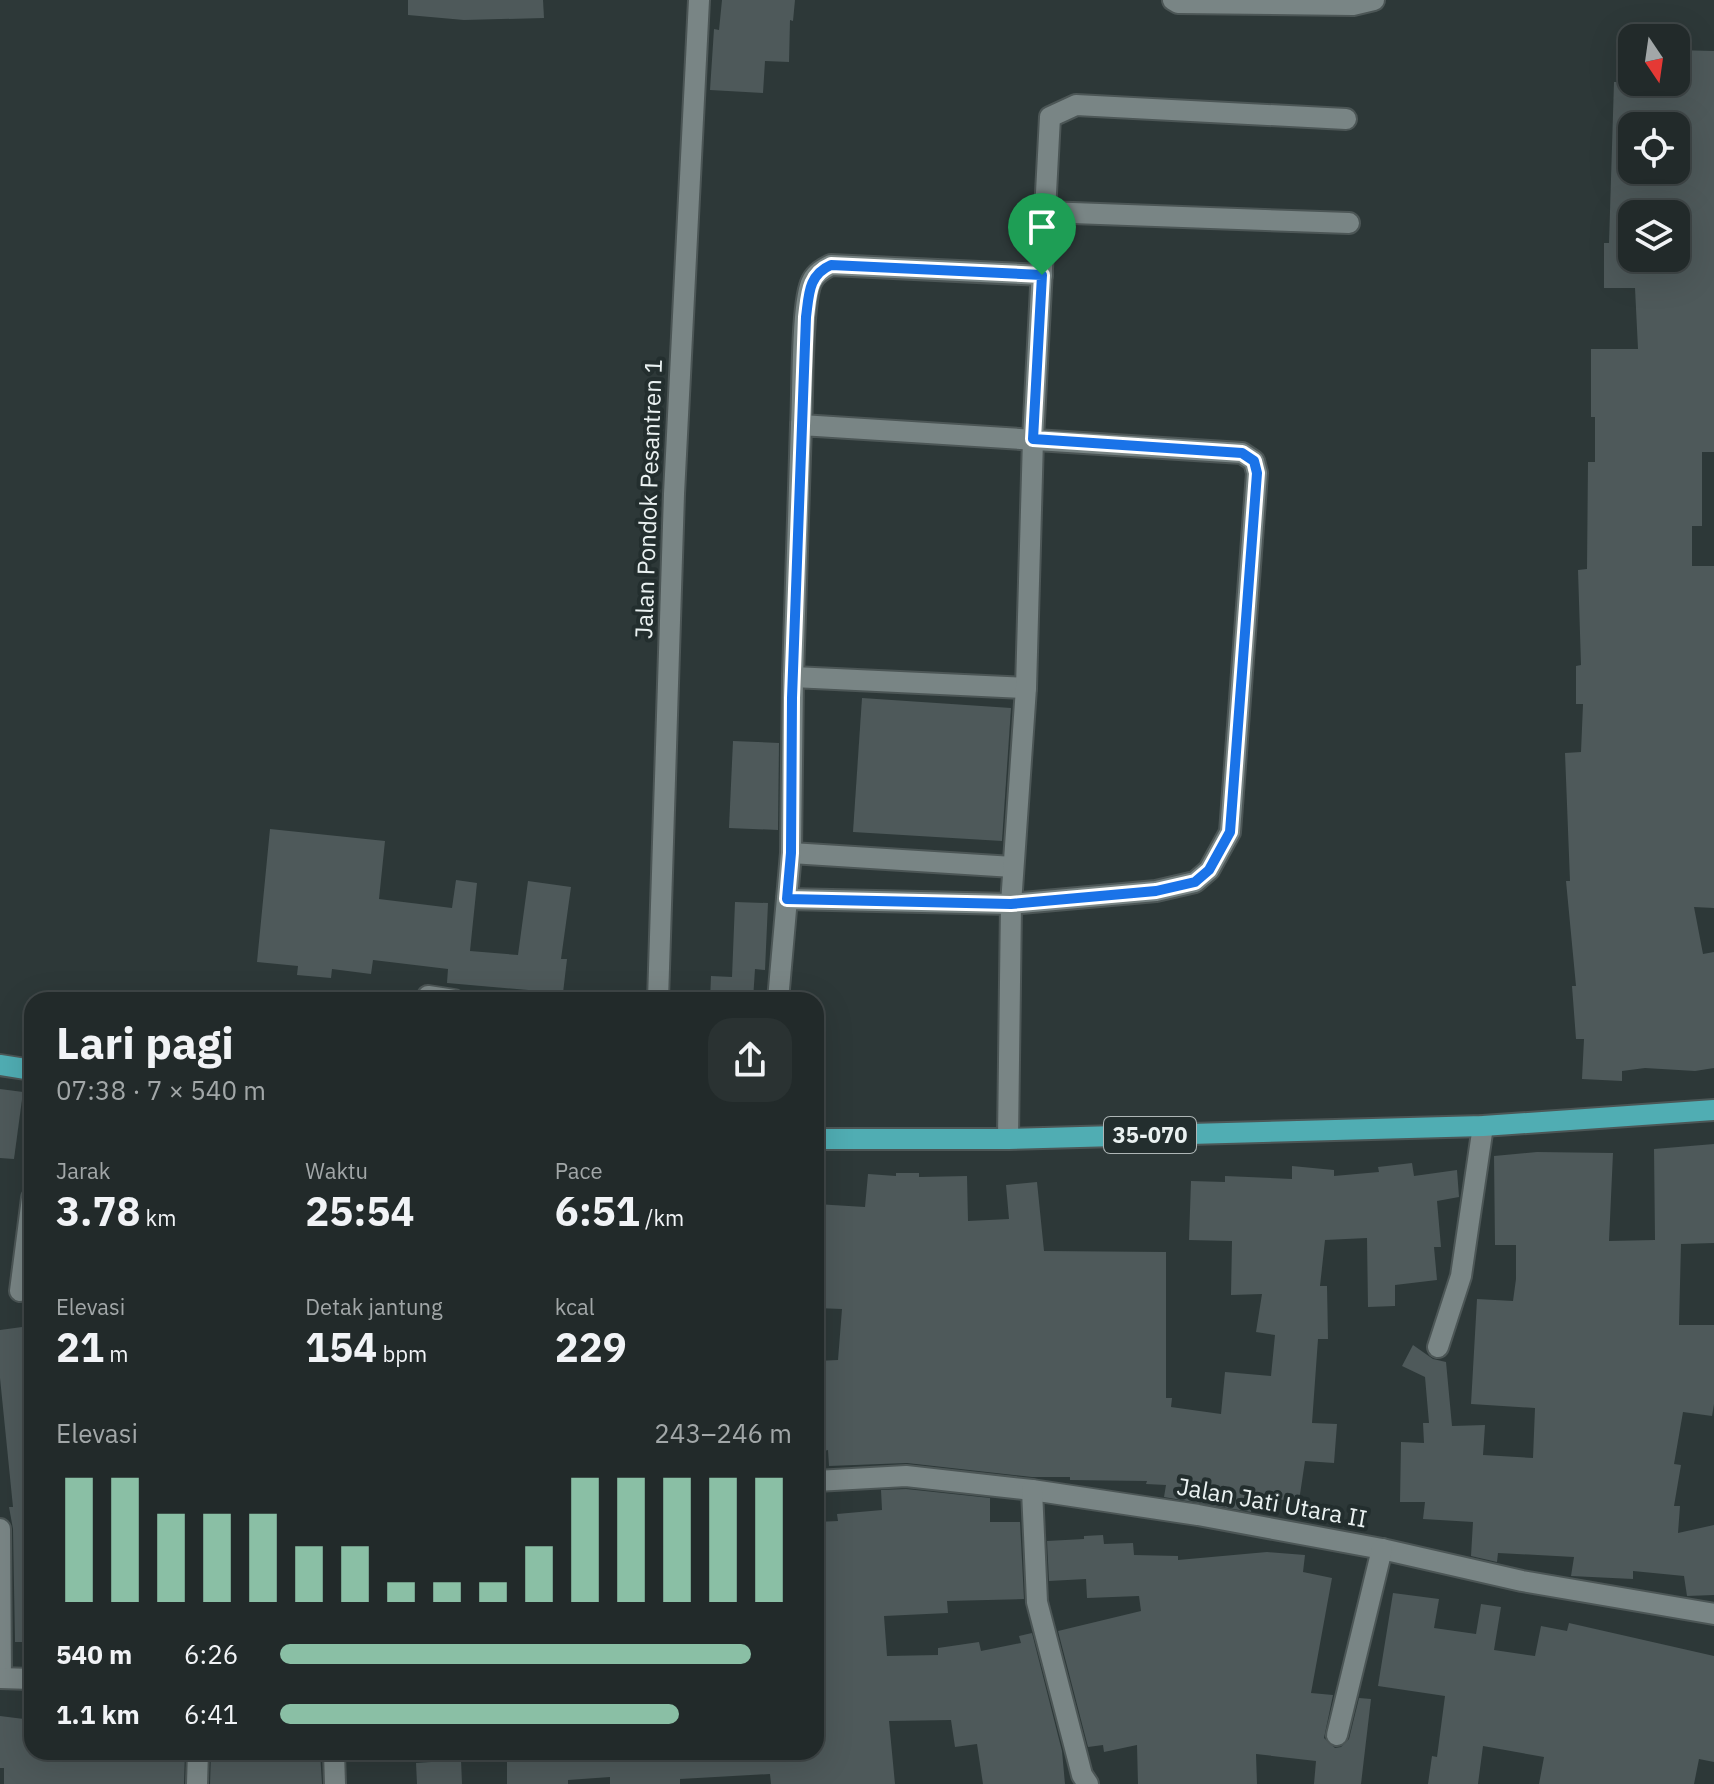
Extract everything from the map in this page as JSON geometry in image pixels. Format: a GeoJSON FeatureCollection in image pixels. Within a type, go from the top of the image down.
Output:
{"type":"FeatureCollection","features":[{"type":"Feature","properties":{"kind":"main road"},"geometry":{"type":"LineString","coordinates":[[0,1065],[24,1069]]}},
{"type":"Feature","properties":{"kind":"main road","name":"35-070"},"geometry":{"type":"LineString","coordinates":[[824,1139],[1008,1139],[1483,1126],[1714,1110]]}},
{"type":"Feature","properties":{"kind":"street","name":"Jalan Pondok Pesantren 1"},"geometry":{"type":"LineString","coordinates":[[658,992],[674,494],[699,0]]}},
{"type":"Feature","properties":{"kind":"street"},"geometry":{"type":"LineString","coordinates":[[1173,0],[1178,3],[1353,5],[1374,0]]}},
{"type":"Feature","properties":{"kind":"street"},"geometry":{"type":"LineString","coordinates":[[1008,1139],[1011,904],[1026,688],[1033,439],[1050,117],[1076,105],[1346,119]]}},
{"type":"Feature","properties":{"kind":"street"},"geometry":{"type":"LineString","coordinates":[[1045,212],[1349,223]]}},
{"type":"Feature","properties":{"kind":"street"},"geometry":{"type":"LineString","coordinates":[[779,992],[791,853],[801,425],[810,283],[821,270],[831,265],[1042,275]]}},
{"type":"Feature","properties":{"kind":"street"},"geometry":{"type":"LineString","coordinates":[[787,899],[1011,904],[1156,891],[1195,882],[1209,870],[1230,832],[1257,473],[1254,461],[1242,453],[801,425]]}},
{"type":"Feature","properties":{"kind":"street"},"geometry":{"type":"LineString","coordinates":[[793,677],[1026,688]]}},
{"type":"Feature","properties":{"kind":"street"},"geometry":{"type":"LineString","coordinates":[[791,853],[1013,867]]}},
{"type":"Feature","properties":{"kind":"street"},"geometry":{"type":"LineString","coordinates":[[1438,1347],[1461,1276],[1483,1126]]}},
{"type":"Feature","properties":{"kind":"street"},"geometry":{"type":"LineString","coordinates":[[20,1291],[24,1260]]}},
{"type":"Feature","properties":{"kind":"street","name":"Jalan Jati Utara II"},"geometry":{"type":"LineString","coordinates":[[824,1481],[906,1476],[1032,1490],[1198,1515],[1382,1549],[1522,1581],[1714,1614]]}},
{"type":"Feature","properties":{"kind":"street"},"geometry":{"type":"LineString","coordinates":[[1032,1490],[1037,1602],[1082,1775],[1088,1784]]}},
{"type":"Feature","properties":{"kind":"street"},"geometry":{"type":"LineString","coordinates":[[0,1529],[1,1678],[24,1679]]}},
{"type":"Feature","properties":{"kind":"street"},"geometry":{"type":"LineString","coordinates":[[1337,1735],[1382,1549]]}},
{"type":"Feature","properties":{"kind":"street"},"geometry":{"type":"LineString","coordinates":[[197,1784],[198,1760]]}},
{"type":"Feature","properties":{"kind":"street"},"geometry":{"type":"LineString","coordinates":[[334,1760],[335,1784]]}},
{"type":"Feature","properties":{"kind":"building"},"geometry":{"type":"Polygon","coordinates":[[[408,0],[543,0],[544,18],[464,20],[408,15],[408,0]]]}},
{"type":"Feature","properties":{"kind":"building"},"geometry":{"type":"Polygon","coordinates":[[[722,0],[795,0],[793,21],[790,20],[789,62],[765,61],[763,93],[710,90],[714,29],[719,30],[722,0]]]}},
{"type":"Feature","properties":{"kind":"building"},"geometry":{"type":"Polygon","coordinates":[[[1690,50],[1714,51],[1714,452],[1702,452],[1702,526],[1692,526],[1692,566],[1714,566],[1714,908],[1694,907],[1703,954],[1714,952],[1714,1068],[1622,1071],[1622,1081],[1582,1079],[1584,1039],[1576,1039],[1572,986],[1576,986],[1566,881],[1570,881],[1565,753],[1581,752],[1583,704],[1576,704],[1576,666],[1581,665],[1578,570],[1587,569],[1588,462],[1595,462],[1595,417],[1591,417],[1591,349],[1638,349],[1635,288],[1604,288],[1604,243],[1609,243],[1614,82],[1618,82],[1618,96],[1690,96],[1690,50]]]}},
{"type":"Feature","properties":{"kind":"building"},"geometry":{"type":"Polygon","coordinates":[[[862,698],[1011,708],[1002,841],[853,832],[862,698]]]}},
{"type":"Feature","properties":{"kind":"building"},"geometry":{"type":"Polygon","coordinates":[[[733,741],[779,743],[778,830],[729,828],[733,741]]]}},
{"type":"Feature","properties":{"kind":"building"},"geometry":{"type":"Polygon","coordinates":[[[270,829],[385,841],[379,899],[452,908],[456,880],[477,883],[470,951],[518,955],[528,881],[571,887],[561,959],[567,959],[563,992],[447,983],[448,969],[373,960],[371,974],[332,969],[331,978],[297,975],[298,966],[257,962],[270,829]]]}},
{"type":"Feature","properties":{"kind":"building"},"geometry":{"type":"Polygon","coordinates":[[[735,902],[768,903],[765,970],[755,969],[754,992],[710,992],[711,976],[732,977],[735,902]]]}},
{"type":"Feature","properties":{"kind":"building"},"geometry":{"type":"Polygon","coordinates":[[[0,1089],[23,1092],[14,1159],[0,1158],[0,1089]]]}},
{"type":"Feature","properties":{"kind":"building"},"geometry":{"type":"Polygon","coordinates":[[[1714,1144],[1714,1243],[1681,1244],[1679,1325],[1714,1325],[1714,1404],[1712,1416],[1683,1412],[1674,1464],[1681,1465],[1674,1506],[1680,1506],[1678,1533],[1714,1525],[1714,1595],[1687,1596],[1684,1576],[1633,1571],[1633,1579],[1571,1576],[1574,1557],[1498,1553],[1497,1562],[1471,1556],[1473,1522],[1423,1519],[1425,1502],[1400,1502],[1401,1442],[1424,1443],[1423,1423],[1429,1423],[1425,1377],[1402,1366],[1413,1345],[1433,1359],[1446,1362],[1452,1426],[1485,1425],[1483,1455],[1533,1458],[1535,1408],[1471,1404],[1477,1299],[1513,1301],[1516,1279],[1516,1245],[1495,1245],[1494,1156],[1537,1152],[1613,1153],[1609,1241],[1655,1240],[1654,1149],[1714,1144]]]}},
{"type":"Feature","properties":{"kind":"building"},"geometry":{"type":"Polygon","coordinates":[[[1412,1163],[1414,1176],[1457,1170],[1459,1197],[1437,1201],[1441,1247],[1434,1247],[1437,1280],[1395,1285],[1395,1306],[1368,1307],[1367,1238],[1325,1240],[1320,1286],[1327,1286],[1328,1339],[1318,1339],[1312,1423],[1337,1424],[1334,1463],[1305,1461],[1299,1501],[1253,1498],[1251,1512],[1164,1497],[1166,1485],[1146,1484],[1147,1481],[1070,1480],[1070,1477],[1032,1477],[907,1463],[829,1466],[828,1450],[824,1451],[824,1361],[838,1360],[842,1309],[824,1308],[824,1204],[865,1207],[868,1174],[967,1176],[968,1221],[1009,1219],[1006,1185],[1037,1182],[1044,1251],[1166,1252],[1166,1398],[1172,1398],[1171,1407],[1221,1414],[1225,1372],[1271,1376],[1275,1335],[1256,1332],[1262,1294],[1231,1295],[1232,1241],[1189,1240],[1191,1181],[1225,1182],[1225,1176],[1292,1179],[1292,1166],[1334,1170],[1334,1176],[1379,1172],[1378,1167],[1412,1163]]]}},
{"type":"Feature","properties":{"kind":"building"},"geometry":{"type":"Polygon","coordinates":[[[22,1327],[24,1344],[24,1642],[15,1642],[13,1529],[9,1507],[13,1507],[0,1378],[0,1330],[22,1327]]]}},
{"type":"Feature","properties":{"kind":"building"},"geometry":{"type":"Polygon","coordinates":[[[906,1489],[990,1498],[990,1522],[1020,1522],[1024,1599],[947,1601],[948,1613],[884,1616],[887,1656],[938,1655],[938,1648],[979,1642],[981,1651],[1021,1643],[1019,1636],[1032,1633],[1062,1751],[1065,1784],[983,1784],[977,1744],[955,1747],[951,1720],[889,1721],[895,1784],[771,1784],[770,1774],[680,1779],[680,1784],[610,1784],[610,1777],[568,1780],[568,1784],[507,1784],[507,1760],[824,1760],[824,1522],[838,1521],[837,1514],[882,1510],[881,1490],[906,1489]]]}},
{"type":"Feature","properties":{"kind":"building"},"geometry":{"type":"Polygon","coordinates":[[[1103,1535],[1104,1544],[1133,1543],[1134,1555],[1178,1556],[1178,1560],[1267,1552],[1305,1555],[1303,1572],[1332,1578],[1311,1693],[1333,1695],[1324,1738],[1335,1748],[1341,1747],[1349,1739],[1359,1698],[1371,1699],[1361,1784],[1314,1784],[1316,1761],[1256,1754],[1257,1784],[1138,1784],[1137,1745],[1104,1752],[1103,1745],[1088,1747],[1058,1631],[1141,1611],[1139,1596],[1087,1598],[1086,1579],[1049,1581],[1047,1541],[1103,1535]]]}},
{"type":"Feature","properties":{"kind":"building"},"geometry":{"type":"Polygon","coordinates":[[[1393,1593],[1439,1599],[1434,1628],[1476,1634],[1481,1604],[1501,1607],[1494,1650],[1535,1656],[1541,1626],[1567,1631],[1569,1623],[1714,1656],[1714,1762],[1699,1759],[1694,1784],[1539,1784],[1544,1757],[1483,1746],[1478,1784],[1428,1784],[1432,1756],[1437,1757],[1445,1696],[1378,1686],[1393,1593]]]}},
{"type":"Feature","properties":{"kind":"building"},"geometry":{"type":"Polygon","coordinates":[[[0,1716],[24,1719],[24,1760],[185,1760],[184,1784],[4,1784],[4,1768],[0,1768],[0,1716]]]}},
{"type":"Feature","properties":{"kind":"building"},"geometry":{"type":"Polygon","coordinates":[[[211,1760],[320,1760],[322,1784],[210,1784],[211,1760]]]}},
{"type":"Feature","properties":{"kind":"building"},"geometry":{"type":"Polygon","coordinates":[[[461,1760],[462,1784],[417,1784],[416,1763],[461,1760]]]}},
{"type":"Feature","properties":{"kind":"route"},"geometry":{"type":"LineString","coordinates":[[831,265],[1042,275],[1033,439],[1242,453],[1254,461],[1257,473],[1230,832],[1209,870],[1195,882],[1156,891],[1011,904],[787,899],[791,853],[792,698],[801,425],[810,283],[821,270],[831,265]]}}]}
